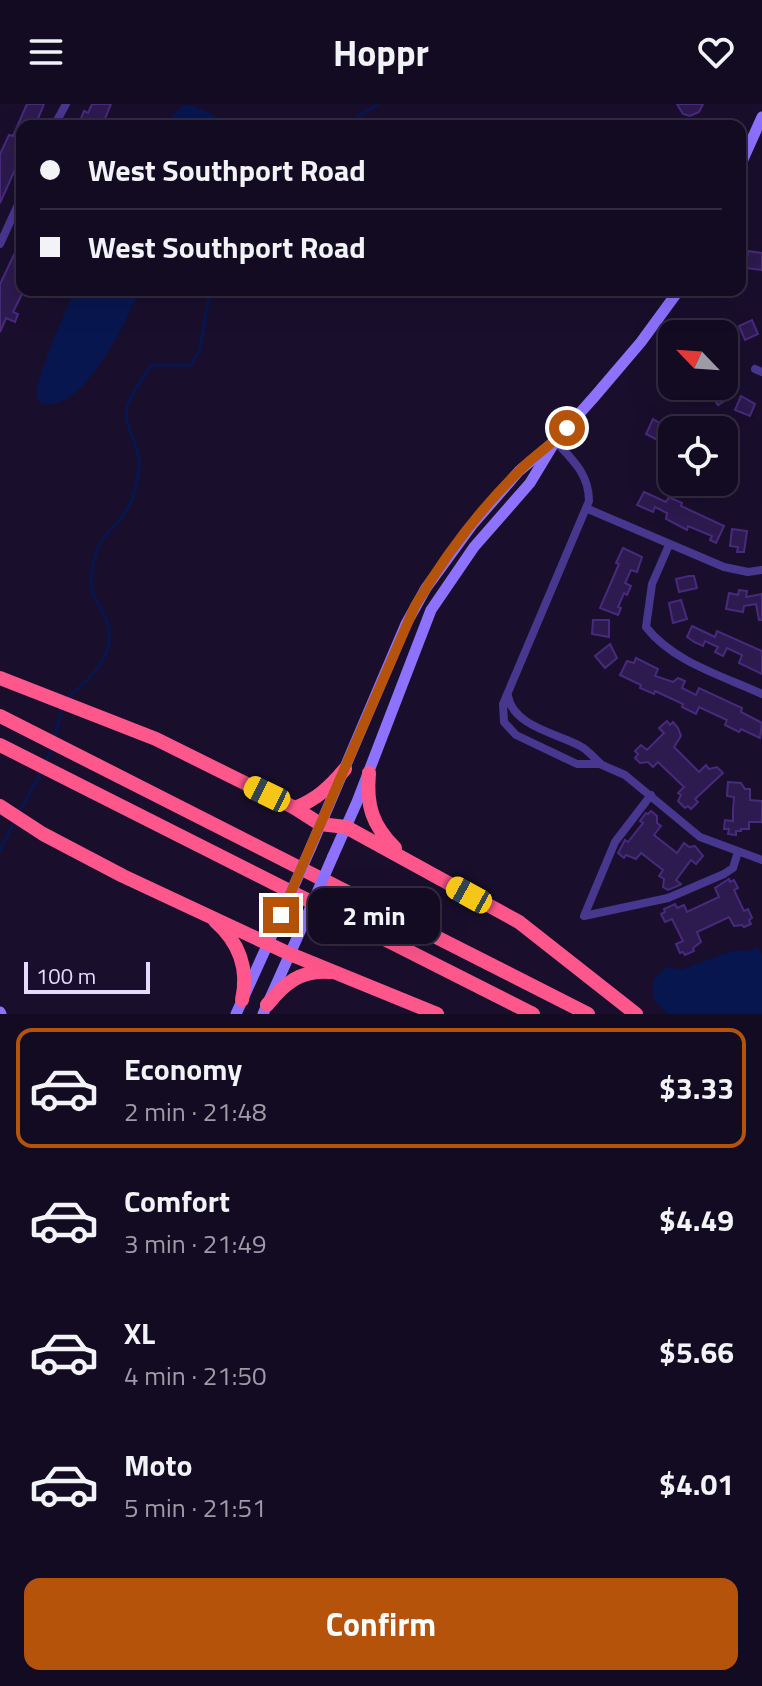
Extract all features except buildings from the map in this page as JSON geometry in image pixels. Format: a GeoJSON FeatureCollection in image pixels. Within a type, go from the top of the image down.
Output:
{"type":"FeatureCollection","features":[{"type":"Feature","properties":{"kind":"highway"},"geometry":{"type":"LineString","coordinates":[[0,678],[156,739],[295,808],[320,824],[346,827],[519,922],[636,1014]]}},
{"type":"Feature","properties":{"kind":"highway"},"geometry":{"type":"LineString","coordinates":[[0,716],[588,1014]]}},
{"type":"Feature","properties":{"kind":"highway"},"geometry":{"type":"LineString","coordinates":[[4,747],[533,1014]]}},
{"type":"Feature","properties":{"kind":"highway"},"geometry":{"type":"LineString","coordinates":[[295,808],[327,790],[345,769]]}},
{"type":"Feature","properties":{"kind":"highway"},"geometry":{"type":"LineString","coordinates":[[369,773],[371,816],[387,840],[414,864]]}},
{"type":"Feature","properties":{"kind":"highway"},"geometry":{"type":"LineString","coordinates":[[0,806],[43,834],[123,876],[290,954],[437,1014]]}},
{"type":"Feature","properties":{"kind":"highway"},"geometry":{"type":"LineString","coordinates":[[202,911],[227,932],[240,955],[245,976],[239,1007]]}},
{"type":"Feature","properties":{"kind":"highway"},"geometry":{"type":"LineString","coordinates":[[265,1010],[285,986],[300,975],[320,971],[346,975]]}},
{"type":"Feature","properties":{"kind":"main road"},"geometry":{"type":"LineString","coordinates":[[746,153],[762,117]]}},
{"type":"Feature","properties":{"kind":"main road"},"geometry":{"type":"LineString","coordinates":[[239,1007],[406,624],[426,588],[472,525],[519,471],[555,441],[627,359],[674,296]]}},
{"type":"Feature","properties":{"kind":"main road"},"geometry":{"type":"LineString","coordinates":[[265,1010],[369,773],[431,610],[474,547],[530,483],[555,441]]}},
{"type":"Feature","properties":{"kind":"street"},"geometry":{"type":"LineString","coordinates":[[0,244],[16,209]]}},
{"type":"Feature","properties":{"kind":"street"},"geometry":{"type":"LineString","coordinates":[[555,441],[582,472],[589,492],[588,509],[508,692],[502,716],[511,732],[577,764],[600,764]]}},
{"type":"Feature","properties":{"kind":"street"},"geometry":{"type":"LineString","coordinates":[[588,509],[724,567],[748,572],[762,570]]}},
{"type":"Feature","properties":{"kind":"street"},"geometry":{"type":"LineString","coordinates":[[669,545],[652,584],[646,627],[653,637],[677,655],[762,694]]}},
{"type":"Feature","properties":{"kind":"street"},"geometry":{"type":"LineString","coordinates":[[508,692],[511,707],[519,717],[584,747],[600,764],[636,781],[700,837],[762,860]]}},
{"type":"Feature","properties":{"kind":"street"},"geometry":{"type":"LineString","coordinates":[[651,795],[615,842],[584,916],[668,898],[724,874],[733,868],[738,852]]}},
{"type":"Feature","properties":{"kind":"shaded area"},"geometry":{"type":"Polygon","coordinates":[[[191,105],[221,120],[169,120],[182,106],[191,105]]]}},
{"type":"Feature","properties":{"kind":"shaded area"},"geometry":{"type":"Polygon","coordinates":[[[72,296],[137,296],[114,342],[88,380],[58,403],[43,404],[37,397],[38,384],[72,296]]]}},
{"type":"Feature","properties":{"kind":"shaded area"},"geometry":{"type":"Polygon","coordinates":[[[756,946],[762,954],[762,1014],[668,1014],[654,1000],[653,980],[667,967],[680,970],[732,951],[751,950],[756,946]]]}},
{"type":"Feature","properties":{"kind":"waterway"},"geometry":{"type":"LineString","coordinates":[[355,120],[378,104]]}},
{"type":"Feature","properties":{"kind":"waterway"},"geometry":{"type":"LineString","coordinates":[[65,699],[84,684],[100,665],[109,643],[106,619],[93,594],[91,575],[100,543],[122,517],[136,483],[139,460],[127,420],[129,401],[151,365],[191,365],[200,350],[209,296]]}},
{"type":"Feature","properties":{"kind":"waterway"},"geometry":{"type":"LineString","coordinates":[[55,738],[62,706]]}},
{"type":"Feature","properties":{"kind":"waterway"},"geometry":{"type":"LineString","coordinates":[[45,764],[51,748]]}},
{"type":"Feature","properties":{"kind":"waterway"},"geometry":{"type":"LineString","coordinates":[[19,813],[42,770]]}},
{"type":"Feature","properties":{"kind":"waterway"},"geometry":{"type":"LineString","coordinates":[[0,850],[15,820]]}},
{"type":"Feature","properties":{"kind":"route"},"geometry":{"type":"LineString","coordinates":[[281,915],[415,606],[472,525],[519,471],[567,428]]}}]}
